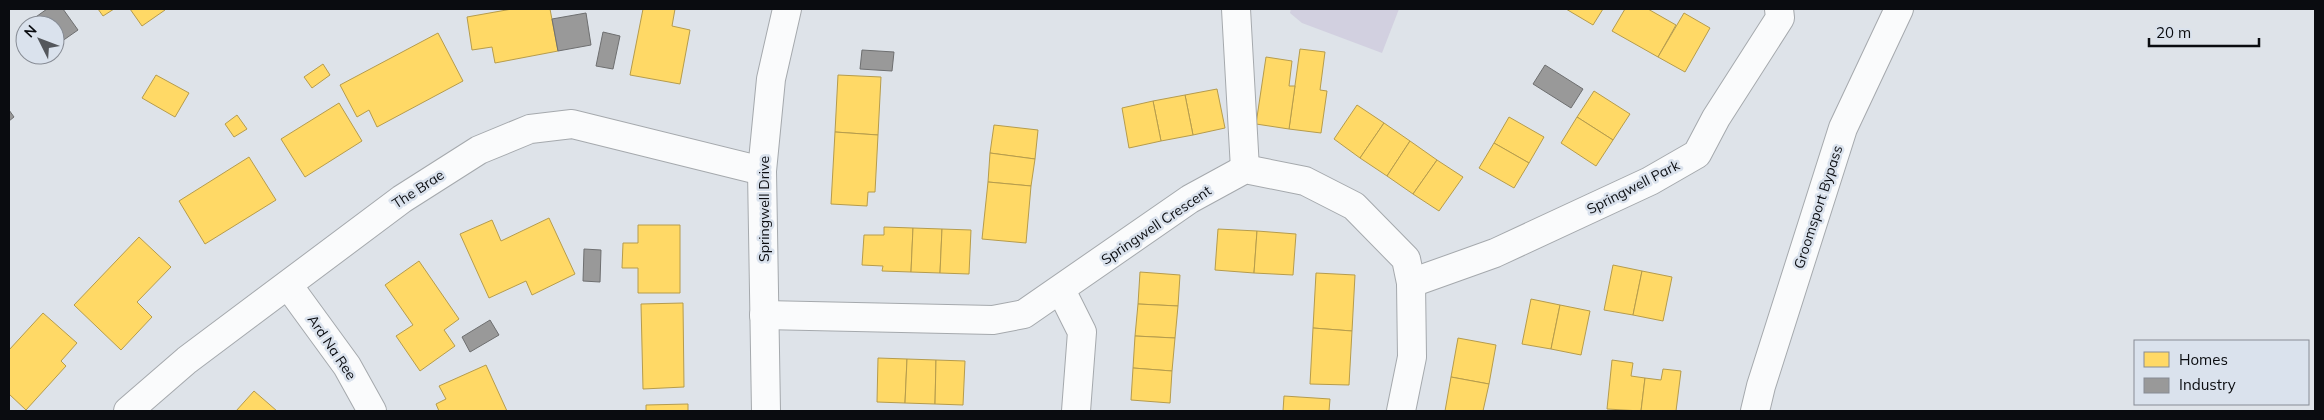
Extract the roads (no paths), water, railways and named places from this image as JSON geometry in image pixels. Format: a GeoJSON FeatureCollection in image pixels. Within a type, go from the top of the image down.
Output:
{"type":"FeatureCollection","features":[{"type":"Feature","properties":{"kind":"street","name":"Springwell Drive"},"geometry":{"type":"LineString","coordinates":[[766,411],[762,171],[771,79],[787,9]]}},
{"type":"Feature","properties":{"kind":"street"},"geometry":{"type":"LineString","coordinates":[[1236,9],[1245,169],[1305,181],[1354,206],[1406,259],[1411,283],[1412,356],[1401,411]]}},
{"type":"Feature","properties":{"kind":"street","name":"Springwell Park"},"geometry":{"type":"LineString","coordinates":[[1411,283],[1495,253],[1650,181],[1697,154],[1716,118],[1780,18],[1779,9]]}},
{"type":"Feature","properties":{"kind":"street","name":"Groomsport Bypass"},"geometry":{"type":"LineString","coordinates":[[1755,411],[1761,386],[1843,128],[1899,9]]}},
{"type":"Feature","properties":{"kind":"street","name":"The Brae"},"geometry":{"type":"LineString","coordinates":[[128,411],[187,360],[402,199],[479,150],[530,128],[572,124],[762,171]]}},
{"type":"Feature","properties":{"kind":"street","name":"Springwell Crescent"},"geometry":{"type":"LineString","coordinates":[[764,315],[993,320],[1024,314],[1190,199],[1245,169]]}},
{"type":"Feature","properties":{"kind":"street","name":"Ard Na Ree"},"geometry":{"type":"LineString","coordinates":[[288,285],[347,366],[372,411]]}},
{"type":"Feature","properties":{"kind":"street"},"geometry":{"type":"LineString","coordinates":[[1061,290],[1082,332],[1076,411]]}}]}
